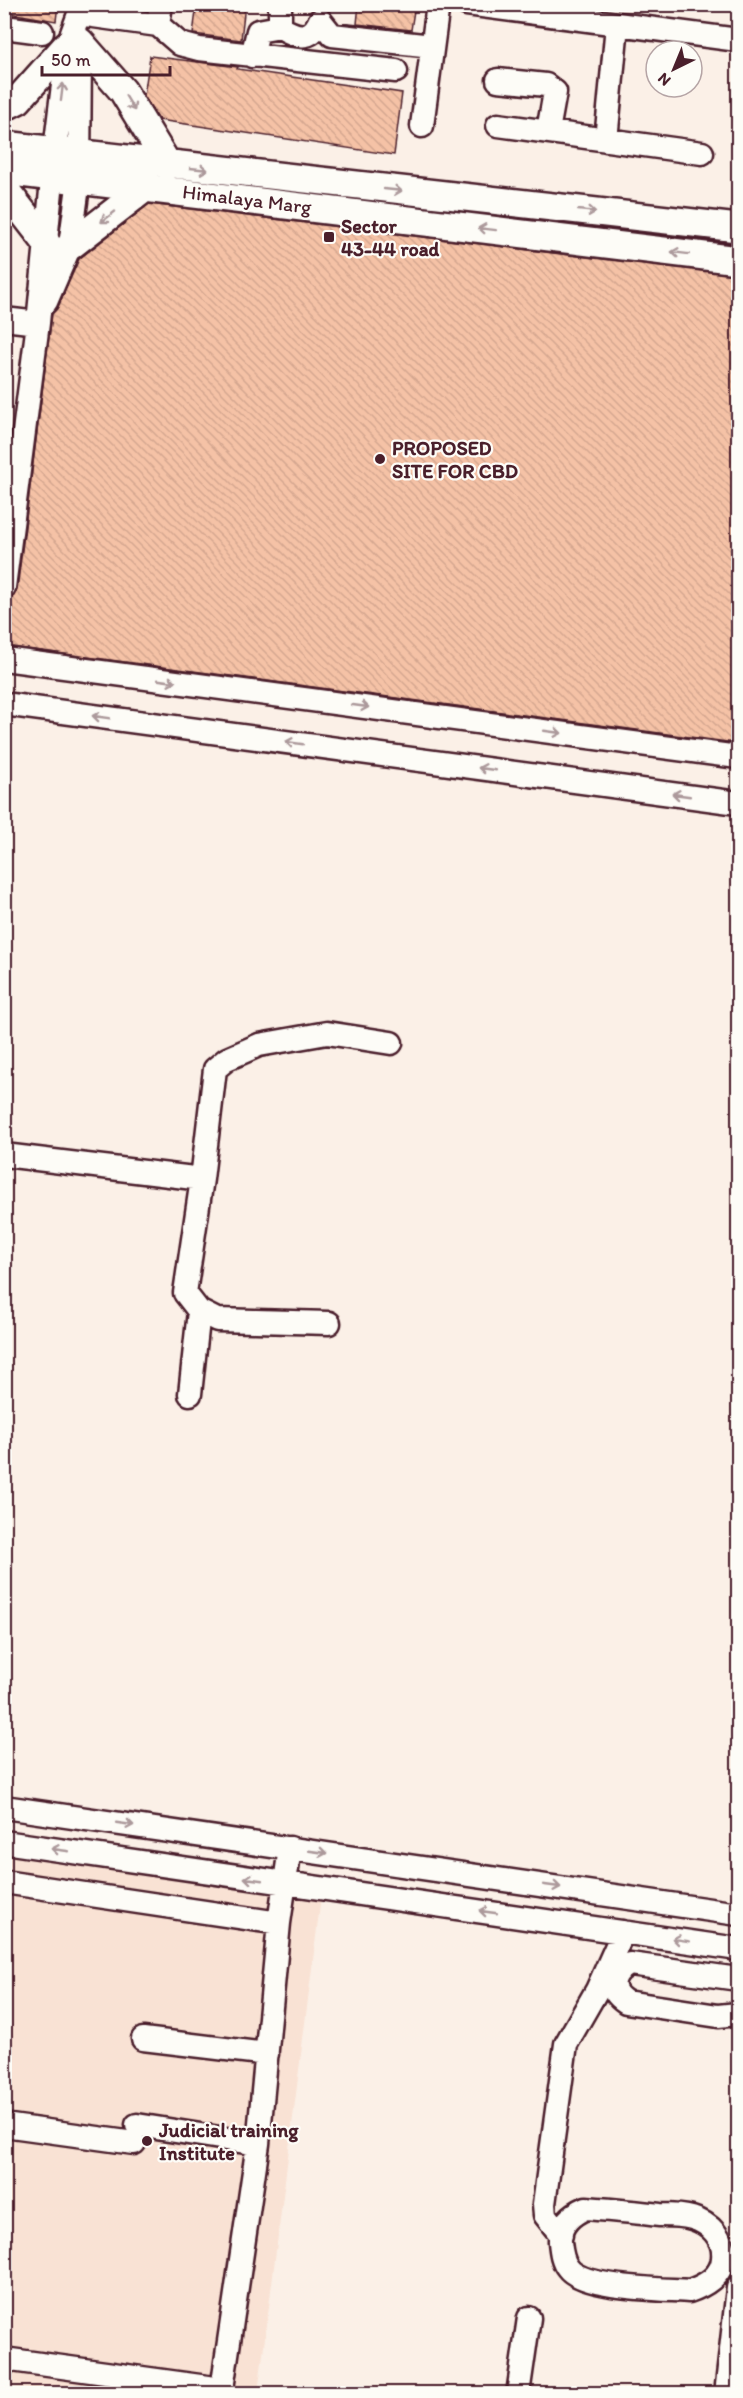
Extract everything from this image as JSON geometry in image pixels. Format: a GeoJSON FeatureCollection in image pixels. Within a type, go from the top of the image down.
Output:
{"type":"FeatureCollection","features":[{"type":"Feature","properties":{"kind":"main road"},"geometry":{"type":"LineString","coordinates":[[4,107],[18,100],[74,43],[123,91],[168,165]]}},
{"type":"Feature","properties":{"kind":"main road","name":"Himalaya Marg"},"geometry":{"type":"LineString","coordinates":[[4,145],[71,161],[146,188],[738,260]]}},
{"type":"Feature","properties":{"kind":"main road","name":"Himalaya Marg"},"geometry":{"type":"LineString","coordinates":[[4,171],[52,177],[71,161],[168,165],[738,228]]}},
{"type":"Feature","properties":{"kind":"main road"},"geometry":{"type":"LineString","coordinates":[[4,188],[58,244],[146,188]]}},
{"type":"Feature","properties":{"kind":"street"},"geometry":{"type":"LineString","coordinates":[[422,126],[438,4]]}},
{"type":"Feature","properties":{"kind":"street"},"geometry":{"type":"LineString","coordinates":[[467,4],[607,17],[738,40]]}},
{"type":"Feature","properties":{"kind":"street"},"geometry":{"type":"LineString","coordinates":[[4,587],[38,323],[58,244],[71,161],[74,43],[80,9],[159,15],[180,44],[199,49],[396,71]]}},
{"type":"Feature","properties":{"kind":"street"},"geometry":{"type":"LineString","coordinates":[[321,12],[332,35],[432,46]]}},
{"type":"Feature","properties":{"kind":"street"},"geometry":{"type":"LineString","coordinates":[[252,56],[258,31],[280,16],[292,35],[308,35],[316,29],[321,12]]}},
{"type":"Feature","properties":{"kind":"street"},"geometry":{"type":"LineString","coordinates":[[606,140],[607,17]]}},
{"type":"Feature","properties":{"kind":"street"},"geometry":{"type":"LineString","coordinates":[[4,27],[42,32]]}},
{"type":"Feature","properties":{"kind":"street"},"geometry":{"type":"LineString","coordinates":[[498,80],[546,85],[552,88],[555,92],[548,131]]}},
{"type":"Feature","properties":{"kind":"street"},"geometry":{"type":"LineString","coordinates":[[498,125],[702,153]]}},
{"type":"Feature","properties":{"kind":"street"},"geometry":{"type":"LineString","coordinates":[[52,177],[58,244]]}},
{"type":"Feature","properties":{"kind":"street"},"geometry":{"type":"LineString","coordinates":[[4,319],[38,323]]}},
{"type":"Feature","properties":{"kind":"street"},"geometry":{"type":"LineString","coordinates":[[4,659],[738,757]]}},
{"type":"Feature","properties":{"kind":"street"},"geometry":{"type":"LineString","coordinates":[[4,704],[738,803]]}},
{"type":"Feature","properties":{"kind":"street"},"geometry":{"type":"LineString","coordinates":[[329,1323],[217,1320],[199,1311],[184,1293],[202,1179],[215,1069],[227,1059],[259,1045],[327,1033],[391,1043]]}},
{"type":"Feature","properties":{"kind":"street"},"geometry":{"type":"LineString","coordinates":[[4,1155],[202,1179]]}},
{"type":"Feature","properties":{"kind":"street"},"geometry":{"type":"LineString","coordinates":[[190,1394],[199,1311]]}},
{"type":"Feature","properties":{"kind":"street"},"geometry":{"type":"LineString","coordinates":[[4,1807],[738,1914]]}},
{"type":"Feature","properties":{"kind":"street"},"geometry":{"type":"LineString","coordinates":[[4,1842],[738,1949]]}},
{"type":"Feature","properties":{"kind":"street"},"geometry":{"type":"LineString","coordinates":[[4,2359],[222,2389],[258,2144],[279,1923],[290,1848]]}},
{"type":"Feature","properties":{"kind":"street"},"geometry":{"type":"LineString","coordinates":[[4,1882],[279,1923]]}},
{"type":"Feature","properties":{"kind":"street"},"geometry":{"type":"LineString","coordinates":[[561,2235],[544,2215],[544,2204],[566,2044],[597,1990],[623,1932]]}},
{"type":"Feature","properties":{"kind":"street"},"geometry":{"type":"LineString","coordinates":[[738,1979],[630,1964],[617,1972],[614,1989],[626,2002],[718,2016],[738,2014]]}},
{"type":"Feature","properties":{"kind":"street"},"geometry":{"type":"LineString","coordinates":[[143,2039],[267,2054]]}},
{"type":"Feature","properties":{"kind":"street"},"geometry":{"type":"LineString","coordinates":[[4,2125],[258,2144]]}},
{"type":"Feature","properties":{"kind":"street"},"geometry":{"type":"LineString","coordinates":[[586,2208],[692,2218],[708,2226],[719,2236],[731,2269],[715,2276],[704,2286],[689,2291],[596,2283],[580,2278],[568,2269],[562,2256],[561,2235],[565,2223],[574,2212],[586,2208]]}},
{"type":"Feature","properties":{"kind":"street"},"geometry":{"type":"LineString","coordinates":[[726,2394],[738,2288]]}},
{"type":"Feature","properties":{"kind":"street"},"geometry":{"type":"LineString","coordinates":[[518,2394],[530,2318]]}},
{"type":"Feature","properties":{"kind":"shaded area","name":"Judicial training Institute"},"geometry":{"type":"Polygon","coordinates":[[[5,1851],[321,1897],[258,2393],[60,2394],[5,2385],[5,1851]]]}},
{"type":"Feature","properties":{"kind":"building"},"geometry":{"type":"Polygon","coordinates":[[[4,4],[58,4],[56,21],[4,12],[4,4]]]}},
{"type":"Feature","properties":{"kind":"building"},"geometry":{"type":"Polygon","coordinates":[[[197,4],[245,4],[241,40],[193,34],[197,4]]]}},
{"type":"Feature","properties":{"kind":"building"},"geometry":{"type":"Polygon","coordinates":[[[359,4],[415,4],[411,30],[357,24],[359,4]]]}},
{"type":"Feature","properties":{"kind":"building"},"geometry":{"type":"Polygon","coordinates":[[[150,56],[238,67],[237,69],[402,93],[394,155],[159,120],[144,96],[150,56]]]}},
{"type":"Feature","properties":{"kind":"building","name":"PROPOSED SITE FOR CBD"},"geometry":{"type":"Polygon","coordinates":[[[149,204],[738,275],[738,720],[735,743],[4,646],[4,600],[14,596],[17,589],[52,314],[58,307],[79,259],[149,204]]]}},
{"type":"Feature","properties":{"kind":"place","name":"Sector 43-44 road"},"geometry":{"type":"Point","coordinates":[329,237]}},
{"type":"Feature","properties":{"kind":"place","name":"PROPOSED SITE FOR CBD"},"geometry":{"type":"Point","coordinates":[380,459]}},
{"type":"Feature","properties":{"kind":"place","name":"Judicial training Institute"},"geometry":{"type":"Point","coordinates":[147,2141]}}]}
